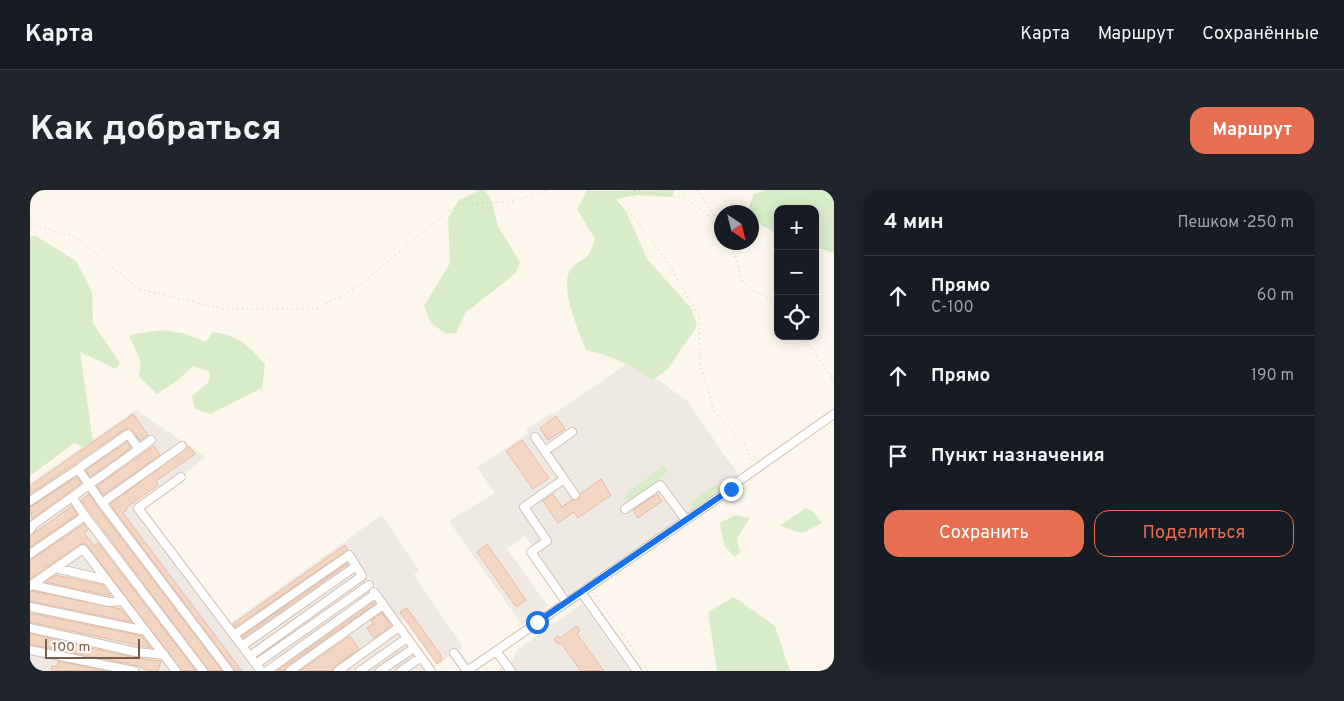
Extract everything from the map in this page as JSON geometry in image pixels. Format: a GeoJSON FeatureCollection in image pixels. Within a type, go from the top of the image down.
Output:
{"type":"FeatureCollection","features":[{"type":"Feature","properties":{"kind":"street"},"geometry":{"type":"LineString","coordinates":[[454,653],[467,671],[535,619],[590,587],[834,414]]}},
{"type":"Feature","properties":{"kind":"street"},"geometry":{"type":"LineString","coordinates":[[545,451],[572,432]]}},
{"type":"Feature","properties":{"kind":"street"},"geometry":{"type":"LineString","coordinates":[[30,501],[128,434],[139,449]]}},
{"type":"Feature","properties":{"kind":"street"},"geometry":{"type":"LineString","coordinates":[[535,437],[575,495]]}},
{"type":"Feature","properties":{"kind":"street"},"geometry":{"type":"LineString","coordinates":[[31,525],[152,440]]}},
{"type":"Feature","properties":{"kind":"street"},"geometry":{"type":"LineString","coordinates":[[102,503],[182,446]]}},
{"type":"Feature","properties":{"kind":"street"},"geometry":{"type":"LineString","coordinates":[[78,469],[229,671]]}},
{"type":"Feature","properties":{"kind":"street"},"geometry":{"type":"LineString","coordinates":[[181,477],[138,508],[259,668],[369,586]]}},
{"type":"Feature","properties":{"kind":"street"},"geometry":{"type":"LineString","coordinates":[[564,479],[524,507],[547,541],[531,552],[566,602]]}},
{"type":"Feature","properties":{"kind":"street"},"geometry":{"type":"LineString","coordinates":[[625,509],[660,484],[686,520]]}},
{"type":"Feature","properties":{"kind":"street"},"geometry":{"type":"LineString","coordinates":[[72,497],[203,671]]}},
{"type":"Feature","properties":{"kind":"street"},"geometry":{"type":"LineString","coordinates":[[30,554],[85,516]]}},
{"type":"Feature","properties":{"kind":"street"},"geometry":{"type":"LineString","coordinates":[[31,586],[83,549],[176,671]]}},
{"type":"Feature","properties":{"kind":"street"},"geometry":{"type":"LineString","coordinates":[[234,635],[349,555],[369,586],[421,657],[426,669]]}},
{"type":"Feature","properties":{"kind":"street"},"geometry":{"type":"LineString","coordinates":[[242,646],[356,566]]}},
{"type":"Feature","properties":{"kind":"street"},"geometry":{"type":"LineString","coordinates":[[55,568],[107,580]]}},
{"type":"Feature","properties":{"kind":"street"},"geometry":{"type":"LineString","coordinates":[[250,656],[362,576]]}},
{"type":"Feature","properties":{"kind":"street"},"geometry":{"type":"LineString","coordinates":[[31,586],[109,602],[123,601]]}},
{"type":"Feature","properties":{"kind":"street"},"geometry":{"type":"LineString","coordinates":[[581,592],[637,671]]}},
{"type":"Feature","properties":{"kind":"street"},"geometry":{"type":"LineString","coordinates":[[266,671],[376,594]]}},
{"type":"Feature","properties":{"kind":"street"},"geometry":{"type":"LineString","coordinates":[[290,671],[383,605]]}},
{"type":"Feature","properties":{"kind":"street"},"geometry":{"type":"LineString","coordinates":[[30,607],[146,631]]}},
{"type":"Feature","properties":{"kind":"street"},"geometry":{"type":"LineString","coordinates":[[338,671],[399,627]]}},
{"type":"Feature","properties":{"kind":"street"},"geometry":{"type":"LineString","coordinates":[[30,628],[136,652],[164,654]]}},
{"type":"Feature","properties":{"kind":"street"},"geometry":{"type":"LineString","coordinates":[[360,671],[407,638]]}},
{"type":"Feature","properties":{"kind":"street"},"geometry":{"type":"LineString","coordinates":[[380,671],[414,648]]}},
{"type":"Feature","properties":{"kind":"street"},"geometry":{"type":"LineString","coordinates":[[30,650],[134,671]]}},
{"type":"Feature","properties":{"kind":"street"},"geometry":{"type":"LineString","coordinates":[[496,650],[511,671]]}},
{"type":"Feature","properties":{"kind":"street"},"geometry":{"type":"LineString","coordinates":[[401,671],[421,657]]}},
{"type":"Feature","properties":{"kind":"path"},"geometry":{"type":"LineString","coordinates":[[30,224],[76,237],[138,289],[223,309],[316,309],[358,286],[439,218],[460,204],[510,202],[547,190]]}},
{"type":"Feature","properties":{"kind":"path"},"geometry":{"type":"LineString","coordinates":[[588,190],[605,195],[630,213],[666,260],[699,316],[700,365],[715,412],[745,445],[753,465],[752,471]]}},
{"type":"Feature","properties":{"kind":"path"},"geometry":{"type":"LineString","coordinates":[[628,190],[686,198],[714,221]]}},
{"type":"Feature","properties":{"kind":"path"},"geometry":{"type":"LineString","coordinates":[[697,190],[714,215]]}},
{"type":"Feature","properties":{"kind":"path"},"geometry":{"type":"LineString","coordinates":[[733,250],[744,282],[749,288],[774,302]]}},
{"type":"Feature","properties":{"kind":"path"},"geometry":{"type":"LineString","coordinates":[[805,340],[834,381]]}},
{"type":"Feature","properties":{"kind":"path"},"geometry":{"type":"LineString","coordinates":[[590,587],[648,671]]}},
{"type":"Feature","properties":{"kind":"shaded area"},"geometry":{"type":"Polygon","coordinates":[[[632,360],[687,401],[739,476],[729,483],[731,487],[690,515],[683,516],[570,593],[565,592],[525,536],[507,549],[548,606],[522,625],[449,521],[495,493],[477,468],[528,433],[526,430],[552,412],[554,414],[632,360]]]}},
{"type":"Feature","properties":{"kind":"shaded area"},"geometry":{"type":"Polygon","coordinates":[[[136,410],[205,457],[137,514],[257,671],[33,671],[30,667],[30,483],[136,410]]]}},
{"type":"Feature","properties":{"kind":"shaded area"},"geometry":{"type":"Polygon","coordinates":[[[382,515],[419,571],[414,575],[463,647],[437,665],[405,620],[402,621],[353,555],[428,671],[265,671],[229,624],[344,542],[346,544],[346,540],[382,515]]]}},
{"type":"Feature","properties":{"kind":"shaded area"},"geometry":{"type":"Polygon","coordinates":[[[582,604],[630,671],[497,671],[514,658],[516,651],[582,604]]]}},
{"type":"Feature","properties":{"kind":"green space"},"geometry":{"type":"Polygon","coordinates":[[[484,190],[490,197],[498,226],[520,262],[516,273],[466,312],[456,333],[446,334],[431,323],[424,306],[450,263],[448,218],[459,200],[484,190]]]}},
{"type":"Feature","properties":{"kind":"green space"},"geometry":{"type":"Polygon","coordinates":[[[675,190],[672,197],[638,195],[616,199],[627,213],[647,259],[691,308],[697,326],[667,370],[652,380],[621,362],[586,350],[568,296],[568,275],[577,263],[588,255],[595,239],[577,209],[587,191],[675,190]]]}},
{"type":"Feature","properties":{"kind":"green space"},"geometry":{"type":"Polygon","coordinates":[[[766,190],[834,190],[834,253],[819,248],[819,205],[774,205],[774,231],[759,222],[759,205],[750,205],[754,194],[766,190]]]}},
{"type":"Feature","properties":{"kind":"green space"},"geometry":{"type":"Polygon","coordinates":[[[36,236],[76,261],[92,292],[93,323],[120,363],[116,369],[80,352],[93,442],[84,447],[74,443],[30,476],[30,237],[36,236]]]}},
{"type":"Feature","properties":{"kind":"green space"},"geometry":{"type":"Polygon","coordinates":[[[162,330],[186,334],[206,342],[213,332],[230,336],[242,342],[265,364],[262,388],[211,414],[195,409],[192,396],[209,382],[210,372],[193,366],[178,380],[157,394],[139,377],[141,362],[129,335],[162,330]]]}},
{"type":"Feature","properties":{"kind":"green space"},"geometry":{"type":"Polygon","coordinates":[[[664,466],[667,469],[664,477],[630,501],[624,498],[629,491],[664,466]]]}},
{"type":"Feature","properties":{"kind":"green space"},"geometry":{"type":"Polygon","coordinates":[[[717,484],[721,490],[691,512],[691,501],[717,484]]]}},
{"type":"Feature","properties":{"kind":"green space"},"geometry":{"type":"Polygon","coordinates":[[[806,508],[814,512],[822,523],[802,533],[779,526],[806,508]]]}},
{"type":"Feature","properties":{"kind":"green space"},"geometry":{"type":"Polygon","coordinates":[[[735,515],[750,518],[737,538],[740,553],[734,557],[724,545],[720,523],[735,515]]]}},
{"type":"Feature","properties":{"kind":"green space"},"geometry":{"type":"Polygon","coordinates":[[[734,597],[775,626],[790,671],[717,671],[708,612],[734,597]]]}},
{"type":"Feature","properties":{"kind":"building"},"geometry":{"type":"Polygon","coordinates":[[[133,414],[148,435],[140,441],[131,429],[125,429],[30,494],[30,486],[133,414]]]}},
{"type":"Feature","properties":{"kind":"building"},"geometry":{"type":"Polygon","coordinates":[[[556,416],[565,429],[548,440],[540,428],[556,416]]]}},
{"type":"Feature","properties":{"kind":"building"},"geometry":{"type":"Polygon","coordinates":[[[522,440],[549,478],[533,489],[506,451],[522,440]]]}},
{"type":"Feature","properties":{"kind":"building"},"geometry":{"type":"Polygon","coordinates":[[[127,442],[131,448],[90,477],[86,470],[127,442]]]}},
{"type":"Feature","properties":{"kind":"building"},"geometry":{"type":"Polygon","coordinates":[[[154,446],[160,455],[103,495],[97,486],[154,446]]]}},
{"type":"Feature","properties":{"kind":"building"},"geometry":{"type":"Polygon","coordinates":[[[189,446],[195,454],[156,481],[158,485],[126,508],[127,510],[123,513],[242,671],[235,671],[110,504],[189,446]]]}},
{"type":"Feature","properties":{"kind":"building"},"geometry":{"type":"Polygon","coordinates":[[[77,477],[81,483],[32,519],[30,507],[77,477]]]}},
{"type":"Feature","properties":{"kind":"building"},"geometry":{"type":"Polygon","coordinates":[[[601,479],[611,495],[578,518],[574,512],[558,523],[543,501],[553,494],[562,507],[572,500],[579,499],[580,494],[601,479]]]}},
{"type":"Feature","properties":{"kind":"building"},"geometry":{"type":"Polygon","coordinates":[[[89,494],[222,671],[209,671],[81,500],[89,494]]]}},
{"type":"Feature","properties":{"kind":"building"},"geometry":{"type":"Polygon","coordinates":[[[657,494],[662,501],[638,518],[633,510],[657,494]]]}},
{"type":"Feature","properties":{"kind":"building"},"geometry":{"type":"Polygon","coordinates":[[[72,506],[77,515],[30,547],[30,536],[72,506]]]}},
{"type":"Feature","properties":{"kind":"building"},"geometry":{"type":"Polygon","coordinates":[[[84,524],[88,530],[84,533],[94,546],[98,543],[196,671],[182,671],[86,544],[80,544],[30,579],[30,560],[84,524]]]}},
{"type":"Feature","properties":{"kind":"building"},"geometry":{"type":"Polygon","coordinates":[[[487,544],[526,600],[516,607],[477,552],[487,544]]]}},
{"type":"Feature","properties":{"kind":"building"},"geometry":{"type":"Polygon","coordinates":[[[345,545],[348,550],[235,627],[233,624],[345,545]]]}},
{"type":"Feature","properties":{"kind":"building"},"geometry":{"type":"Polygon","coordinates":[[[348,564],[243,638],[242,636],[348,564]]]}},
{"type":"Feature","properties":{"kind":"building"},"geometry":{"type":"Polygon","coordinates":[[[56,575],[103,585],[111,596],[45,582],[56,575]]]}},
{"type":"Feature","properties":{"kind":"building"},"geometry":{"type":"Polygon","coordinates":[[[30,592],[121,609],[132,622],[30,601],[30,592]]]}},
{"type":"Feature","properties":{"kind":"building"},"geometry":{"type":"Polygon","coordinates":[[[374,602],[375,604],[287,666],[284,671],[277,671],[374,602]]]}},
{"type":"Feature","properties":{"kind":"building"},"geometry":{"type":"Polygon","coordinates":[[[407,608],[440,654],[442,660],[437,664],[400,612],[407,608]]]}},
{"type":"Feature","properties":{"kind":"building"},"geometry":{"type":"Polygon","coordinates":[[[30,613],[142,636],[151,648],[30,622],[30,613]]]}},
{"type":"Feature","properties":{"kind":"building"},"geometry":{"type":"Polygon","coordinates":[[[382,613],[391,626],[374,638],[367,628],[373,624],[371,620],[382,613]]]}},
{"type":"Feature","properties":{"kind":"building"},"geometry":{"type":"Polygon","coordinates":[[[577,626],[580,631],[577,634],[604,671],[581,671],[561,643],[558,644],[554,639],[558,636],[560,638],[577,626]]]}},
{"type":"Feature","properties":{"kind":"building"},"geometry":{"type":"Polygon","coordinates":[[[30,634],[135,658],[161,661],[158,671],[150,671],[135,665],[30,644],[30,634]]]}},
{"type":"Feature","properties":{"kind":"building"},"geometry":{"type":"Polygon","coordinates":[[[350,636],[359,649],[335,666],[332,671],[300,671],[350,636]]]}},
{"type":"Feature","properties":{"kind":"building"},"geometry":{"type":"Polygon","coordinates":[[[58,661],[106,671],[51,671],[52,666],[57,667],[58,661]]]}},
{"type":"Feature","properties":{"kind":"route"},"geometry":{"type":"LineString","coordinates":[[537,622],[731,489]]}}]}
